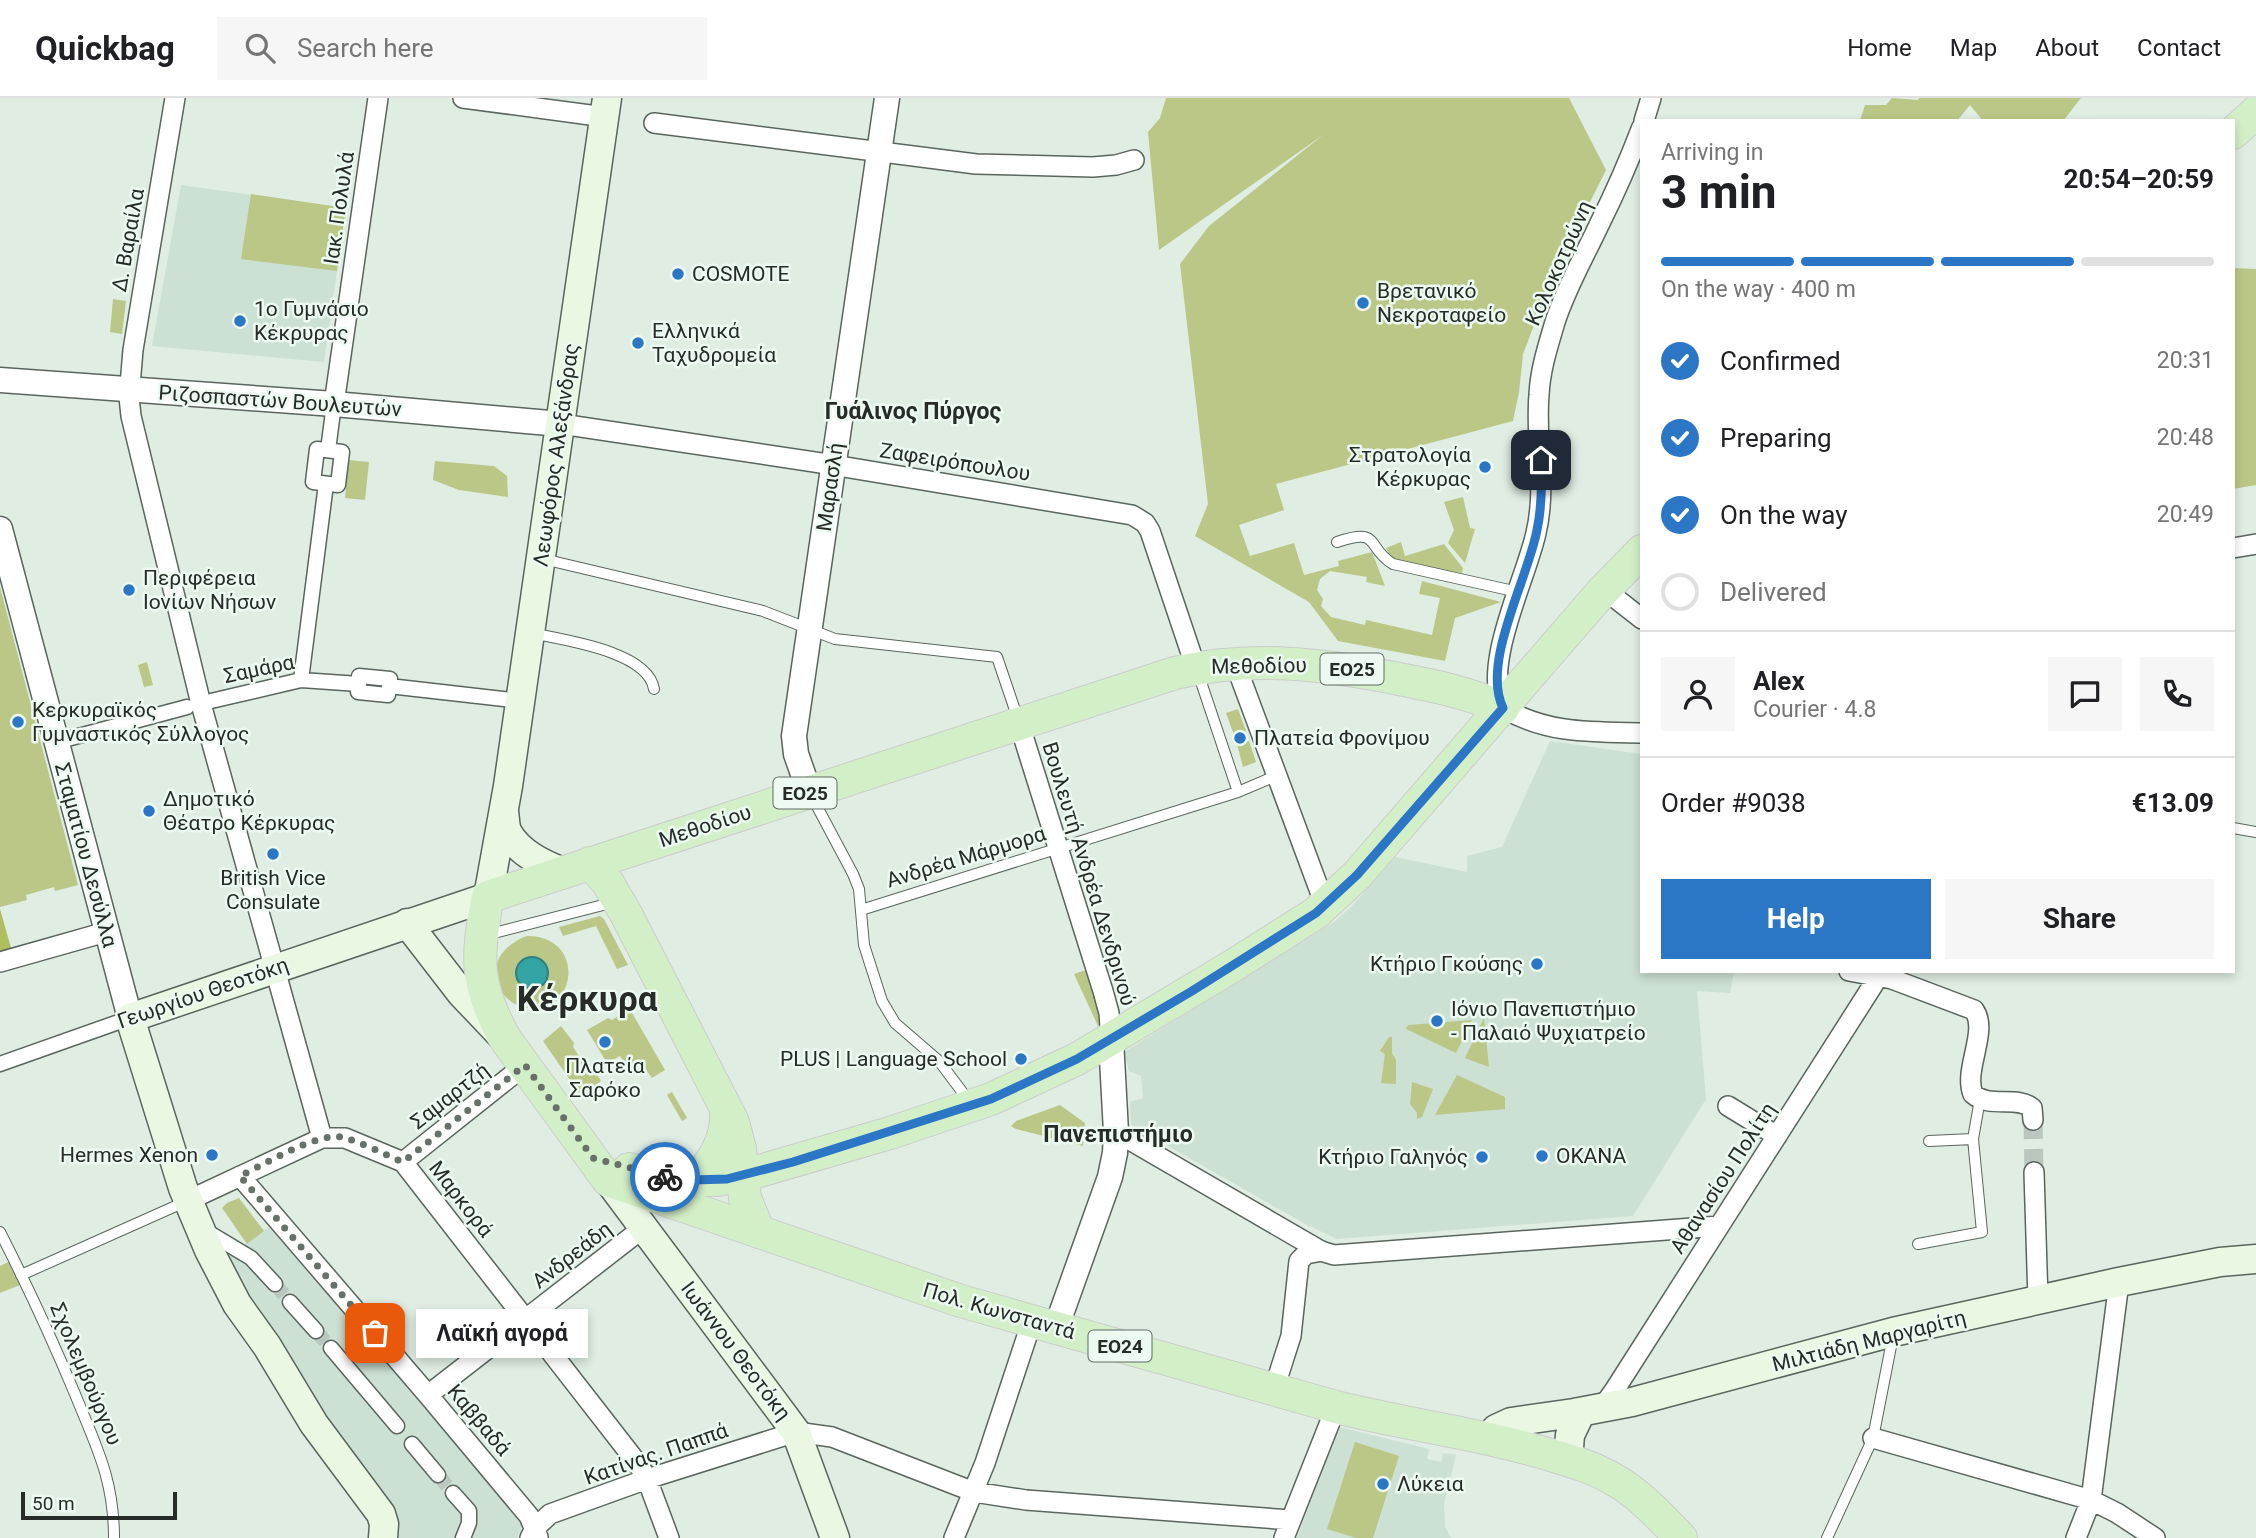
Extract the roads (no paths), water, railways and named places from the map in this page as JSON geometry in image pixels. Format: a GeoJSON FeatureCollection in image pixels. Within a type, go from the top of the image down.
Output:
{"type":"FeatureCollection","features":[{"type":"Feature","properties":{"kind":"main road","name":"Λεωφόρος Αλεξάνδρας"},"geometry":{"type":"LineString","coordinates":[[488,897],[521,701],[606,107]]}},
{"type":"Feature","properties":{"kind":"main road"},"geometry":{"type":"LineString","coordinates":[[2235,131],[2256,112]]}},
{"type":"Feature","properties":{"kind":"main road"},"geometry":{"type":"LineString","coordinates":[[407,923],[461,993],[506,1040],[601,1169],[692,1180],[718,1180],[741,1177],[853,1145],[1044,1080],[1294,929],[1357,875],[1640,553]]}},
{"type":"Feature","properties":{"kind":"main road","name":"Μεθοδίου"},"geometry":{"type":"LineString","coordinates":[[577,868],[1057,710],[1196,668],[1235,663],[1293,662],[1349,669],[1449,689],[1503,708]]}},
{"type":"Feature","properties":{"kind":"main road"},"geometry":{"type":"LineString","coordinates":[[504,811],[508,833],[525,852],[544,864],[577,868],[608,883],[726,1110],[738,1140],[745,1198],[758,1230]]}},
{"type":"Feature","properties":{"kind":"main road"},"geometry":{"type":"LineString","coordinates":[[506,1040],[493,1017],[482,985],[480,947],[488,897],[577,868]]}},
{"type":"Feature","properties":{"kind":"main road","name":"Γεωργίου Θεοτόκη"},"geometry":{"type":"LineString","coordinates":[[130,1018],[488,897]]}},
{"type":"Feature","properties":{"kind":"main road"},"geometry":{"type":"LineString","coordinates":[[130,1018],[187,1201],[209,1250],[237,1304],[267,1346],[314,1424],[381,1514],[384,1524],[383,1538]]}},
{"type":"Feature","properties":{"kind":"main road"},"geometry":{"type":"LineString","coordinates":[[692,1180],[705,1170],[717,1152],[726,1127],[726,1110]]}},
{"type":"Feature","properties":{"kind":"main road","name":"Ιωάννου Θεοτόκη"},"geometry":{"type":"LineString","coordinates":[[601,1169],[796,1432],[835,1538]]}},
{"type":"Feature","properties":{"kind":"main road","name":"Πολ. Κωνσταντά"},"geometry":{"type":"LineString","coordinates":[[601,1169],[882,1276],[1044,1325],[1336,1407],[1489,1439]]}},
{"type":"Feature","properties":{"kind":"main road","name":"Μιλτιάδη Μαργαρίτη"},"geometry":{"type":"LineString","coordinates":[[1489,1439],[1496,1429],[1511,1422],[1591,1411],[1894,1332],[2119,1282],[2220,1262],[2256,1259]]}},
{"type":"Feature","properties":{"kind":"main road"},"geometry":{"type":"LineString","coordinates":[[1568,1461],[1570,1435],[1591,1411]]}},
{"type":"Feature","properties":{"kind":"main road","name":"ΕΟ24"},"geometry":{"type":"LineString","coordinates":[[1489,1439],[1568,1461],[1612,1478],[1681,1538]]}},
{"type":"Feature","properties":{"kind":"street","name":"Δ. Βαραίλα"},"geometry":{"type":"LineString","coordinates":[[175,98],[133,350],[129,390],[132,422],[201,704],[322,1138]]}},
{"type":"Feature","properties":{"kind":"street","name":"Ιακ. Πολυλά"},"geometry":{"type":"LineString","coordinates":[[301,680],[326,484],[313,482],[317,449],[328,450],[378,98]]}},
{"type":"Feature","properties":{"kind":"street"},"geometry":{"type":"LineString","coordinates":[[463,98],[606,107]]}},
{"type":"Feature","properties":{"kind":"street","name":"Μαρασλή"},"geometry":{"type":"LineString","coordinates":[[809,792],[794,742],[887,98]]}},
{"type":"Feature","properties":{"kind":"street"},"geometry":{"type":"LineString","coordinates":[[1645,119],[1651,98]]}},
{"type":"Feature","properties":{"kind":"street"},"geometry":{"type":"LineString","coordinates":[[654,123],[956,163],[1093,167],[1134,160]]}},
{"type":"Feature","properties":{"kind":"street","name":"Κολοκοτρώνη"},"geometry":{"type":"LineString","coordinates":[[1503,708],[1498,695],[1496,676],[1518,592],[1532,552],[1540,508],[1539,394],[1547,351],[1555,322],[1575,273],[1624,173],[1640,132]]}},
{"type":"Feature","properties":{"kind":"street","name":"Ριζοσπαστών Βουλευτών"},"geometry":{"type":"LineString","coordinates":[[0,380],[334,404],[561,424]]}},
{"type":"Feature","properties":{"kind":"street","name":"Ζαφειρόπουλου"},"geometry":{"type":"LineString","coordinates":[[561,424],[1126,513],[1145,523],[1152,535],[1196,668]]}},
{"type":"Feature","properties":{"kind":"street","name":"Σταματίου Δεσύλλα"},"geometry":{"type":"LineString","coordinates":[[0,529],[130,1018]]}},
{"type":"Feature","properties":{"kind":"street"},"geometry":{"type":"LineString","coordinates":[[2235,548],[2256,544]]}},
{"type":"Feature","properties":{"kind":"street"},"geometry":{"type":"LineString","coordinates":[[1605,590],[1640,617]]}},
{"type":"Feature","properties":{"kind":"street"},"geometry":{"type":"LineString","coordinates":[[1235,663],[1325,905]]}},
{"type":"Feature","properties":{"kind":"street","name":"Σαμάρα"},"geometry":{"type":"LineString","coordinates":[[211,701],[301,680],[359,684],[358,692],[388,695],[389,687],[521,701]]}},
{"type":"Feature","properties":{"kind":"street"},"geometry":{"type":"LineString","coordinates":[[56,742],[187,707]]}},
{"type":"Feature","properties":{"kind":"street"},"geometry":{"type":"LineString","coordinates":[[1503,708],[1528,722],[1547,727],[1640,733]]}},
{"type":"Feature","properties":{"kind":"street","name":"Βουλευτή Ανδρέα Δενδρινού"},"geometry":{"type":"LineString","coordinates":[[1019,723],[1103,991],[1109,1013],[1111,1040]]}},
{"type":"Feature","properties":{"kind":"street"},"geometry":{"type":"LineString","coordinates":[[0,962],[106,932]]}},
{"type":"Feature","properties":{"kind":"street"},"geometry":{"type":"LineString","coordinates":[[1881,974],[1966,1005],[1977,1013],[1979,1021],[1970,1083],[1973,1094],[1980,1099],[2026,1104],[2032,1108],[2033,1120]]}},
{"type":"Feature","properties":{"kind":"street","name":"Αθανασίου Πολίτη"},"geometry":{"type":"LineString","coordinates":[[1591,1411],[1614,1391],[1881,974]]}},
{"type":"Feature","properties":{"kind":"street","name":"Γεωργίου Θεοτόκη"},"geometry":{"type":"LineString","coordinates":[[0,1065],[130,1018]]}},
{"type":"Feature","properties":{"kind":"street"},"geometry":{"type":"LineString","coordinates":[[954,1538],[1110,1177],[1116,1132],[1111,1040]]}},
{"type":"Feature","properties":{"kind":"street","name":"Σαμαρτζή"},"geometry":{"type":"LineString","coordinates":[[403,1162],[532,1074]]}},
{"type":"Feature","properties":{"kind":"street"},"geometry":{"type":"LineString","coordinates":[[1728,1106],[1777,1136]]}},
{"type":"Feature","properties":{"kind":"street"},"geometry":{"type":"LineString","coordinates":[[1116,1132],[1322,1251],[1334,1255],[1719,1226]]}},
{"type":"Feature","properties":{"kind":"street"},"geometry":{"type":"LineString","coordinates":[[187,1201],[322,1138]]}},
{"type":"Feature","properties":{"kind":"street","name":"Μαρκορά"},"geometry":{"type":"LineString","coordinates":[[322,1138],[345,1138],[403,1162],[630,1453],[647,1479],[668,1538]]}},
{"type":"Feature","properties":{"kind":"street"},"geometry":{"type":"LineString","coordinates":[[2034,1172],[2038,1300]]}},
{"type":"Feature","properties":{"kind":"street","name":"Καββαδά"},"geometry":{"type":"LineString","coordinates":[[240,1176],[529,1516],[534,1535]]}},
{"type":"Feature","properties":{"kind":"street","name":"Ανδρεάδη"},"geometry":{"type":"LineString","coordinates":[[428,1395],[643,1228]]}},
{"type":"Feature","properties":{"kind":"street"},"geometry":{"type":"LineString","coordinates":[[211,1234],[251,1258],[275,1284]]}},
{"type":"Feature","properties":{"kind":"street"},"geometry":{"type":"LineString","coordinates":[[1274,1389],[1291,1336],[1299,1261],[1306,1254],[1322,1251]]}},
{"type":"Feature","properties":{"kind":"street"},"geometry":{"type":"LineString","coordinates":[[2076,1538],[2091,1500],[2119,1282]]}},
{"type":"Feature","properties":{"kind":"street"},"geometry":{"type":"LineString","coordinates":[[290,1302],[316,1331]]}},
{"type":"Feature","properties":{"kind":"street"},"geometry":{"type":"LineString","coordinates":[[331,1348],[397,1426]]}},
{"type":"Feature","properties":{"kind":"street"},"geometry":{"type":"LineString","coordinates":[[796,1432],[832,1437],[974,1492],[1288,1529],[1336,1407]]}},
{"type":"Feature","properties":{"kind":"street","name":"Κατίνας. Παππά"},"geometry":{"type":"LineString","coordinates":[[534,1535],[550,1514],[647,1479],[796,1432]]}},
{"type":"Feature","properties":{"kind":"street"},"geometry":{"type":"LineString","coordinates":[[1873,1438],[2091,1500],[2155,1538]]}},
{"type":"Feature","properties":{"kind":"street"},"geometry":{"type":"LineString","coordinates":[[412,1444],[438,1475]]}},
{"type":"Feature","properties":{"kind":"street"},"geometry":{"type":"LineString","coordinates":[[453,1493],[470,1511],[463,1538]]}},
{"type":"Feature","properties":{"kind":"lane"},"geometry":{"type":"LineString","coordinates":[[1337,542],[1357,535],[1363,536],[1374,541],[1386,559],[1394,564],[1518,592]]}},
{"type":"Feature","properties":{"kind":"lane"},"geometry":{"type":"LineString","coordinates":[[542,559],[762,611],[835,639],[997,657],[1019,723]]}},
{"type":"Feature","properties":{"kind":"lane"},"geometry":{"type":"LineString","coordinates":[[530,633],[630,659],[651,677],[654,689]]}},
{"type":"Feature","properties":{"kind":"lane"},"geometry":{"type":"LineString","coordinates":[[1196,668],[1238,792]]}},
{"type":"Feature","properties":{"kind":"lane","name":"Ανδρέα Μάρμορα"},"geometry":{"type":"LineString","coordinates":[[861,910],[1238,792],[1278,775]]}},
{"type":"Feature","properties":{"kind":"lane"},"geometry":{"type":"LineString","coordinates":[[809,792],[859,890],[866,957],[886,1008],[904,1032],[985,1099]]}},
{"type":"Feature","properties":{"kind":"lane"},"geometry":{"type":"LineString","coordinates":[[2235,828],[2256,832]]}},
{"type":"Feature","properties":{"kind":"lane"},"geometry":{"type":"LineString","coordinates":[[480,947],[494,933],[607,904],[626,914]]}},
{"type":"Feature","properties":{"kind":"lane"},"geometry":{"type":"LineString","coordinates":[[1918,1244],[1982,1232],[1973,1139],[1980,1099]]}},
{"type":"Feature","properties":{"kind":"lane"},"geometry":{"type":"LineString","coordinates":[[1928,1141],[1973,1139]]}},
{"type":"Feature","properties":{"kind":"lane"},"geometry":{"type":"LineString","coordinates":[[21,1275],[187,1201]]}},
{"type":"Feature","properties":{"kind":"lane","name":"Σχολεμβούργου"},"geometry":{"type":"LineString","coordinates":[[0,1232],[64,1370],[106,1471],[114,1508],[114,1538]]}},
{"type":"Feature","properties":{"kind":"lane"},"geometry":{"type":"LineString","coordinates":[[1827,1538],[1873,1438],[1894,1332]]}},
{"type":"Feature","properties":{"kind":"water"},"geometry":{"type":"Polygon","coordinates":[[[532,957],[543,962],[548,973],[543,984],[532,989],[521,984],[516,973],[521,962],[532,957]]]}},
{"type":"Feature","properties":{"kind":"tunnel"},"geometry":{"type":"LineString","coordinates":[[2033,1120],[2034,1172]]}},
{"type":"Feature","properties":{"kind":"tunnel"},"geometry":{"type":"LineString","coordinates":[[275,1284],[290,1302]]}},
{"type":"Feature","properties":{"kind":"tunnel"},"geometry":{"type":"LineString","coordinates":[[316,1331],[331,1348]]}},
{"type":"Feature","properties":{"kind":"tunnel"},"geometry":{"type":"LineString","coordinates":[[438,1475],[453,1493]]}},
{"type":"Feature","properties":{"kind":"place","name":"COSMOTE"},"geometry":{"type":"Point","coordinates":[678,274]}},
{"type":"Feature","properties":{"kind":"place","name":"Βρετανικό Νεκροταφείο"},"geometry":{"type":"Point","coordinates":[1363,303]}},
{"type":"Feature","properties":{"kind":"place","name":"1ο Γυμνάσιο Κέκρυρας"},"geometry":{"type":"Point","coordinates":[240,321]}},
{"type":"Feature","properties":{"kind":"place","name":"Ελληνικά Ταχυδρομεία"},"geometry":{"type":"Point","coordinates":[638,343]}},
{"type":"Feature","properties":{"kind":"place","name":"Στρατολογία Κέρκυρας"},"geometry":{"type":"Point","coordinates":[1485,467]}},
{"type":"Feature","properties":{"kind":"place","name":"Περιφέρεια Ιονίων Νήσων"},"geometry":{"type":"Point","coordinates":[129,590]}},
{"type":"Feature","properties":{"kind":"place","name":"Κερκυραϊκός Γυμναστικός Σύλλογος"},"geometry":{"type":"Point","coordinates":[18,722]}},
{"type":"Feature","properties":{"kind":"place","name":"Πλατεία Φρονίμου"},"geometry":{"type":"Point","coordinates":[1240,738]}},
{"type":"Feature","properties":{"kind":"place","name":"Δημοτικό Θέατρο Κέρκυρας"},"geometry":{"type":"Point","coordinates":[149,811]}},
{"type":"Feature","properties":{"kind":"place","name":"British Vice Consulate"},"geometry":{"type":"Point","coordinates":[273,854]}},
{"type":"Feature","properties":{"kind":"place","name":"Κτήριο Γκούσης"},"geometry":{"type":"Point","coordinates":[1537,964]}},
{"type":"Feature","properties":{"kind":"place","name":"Ιόνιο Πανεπιστήμιο - Παλαιό Ψυχιατρείο"},"geometry":{"type":"Point","coordinates":[1437,1021]}},
{"type":"Feature","properties":{"kind":"place","name":"Πλατεία Σαρόκο"},"geometry":{"type":"Point","coordinates":[605,1042]}},
{"type":"Feature","properties":{"kind":"place","name":"PLUS | Language School"},"geometry":{"type":"Point","coordinates":[1021,1059]}},
{"type":"Feature","properties":{"kind":"place","name":"Hermes Xenon"},"geometry":{"type":"Point","coordinates":[212,1155]}},
{"type":"Feature","properties":{"kind":"place","name":"ΟΚΑΝΑ"},"geometry":{"type":"Point","coordinates":[1542,1156]}},
{"type":"Feature","properties":{"kind":"place","name":"Κτήριο Γαληνός"},"geometry":{"type":"Point","coordinates":[1482,1157]}},
{"type":"Feature","properties":{"kind":"place","name":"Λαϊκή αγορά"},"geometry":{"type":"Point","coordinates":[375,1333]}},
{"type":"Feature","properties":{"kind":"place","name":"Λύκεια"},"geometry":{"type":"Point","coordinates":[1383,1484]}},
{"type":"Feature","properties":{"kind":"district","name":"Γυάλινος Πύργος"},"geometry":{"type":"Point","coordinates":[913,411]}},
{"type":"Feature","properties":{"kind":"district","name":"Κέρκυρα"},"geometry":{"type":"Point","coordinates":[587,999]}},
{"type":"Feature","properties":{"kind":"district","name":"Πανεπιστήμιο"},"geometry":{"type":"Point","coordinates":[1118,1134]}}]}
